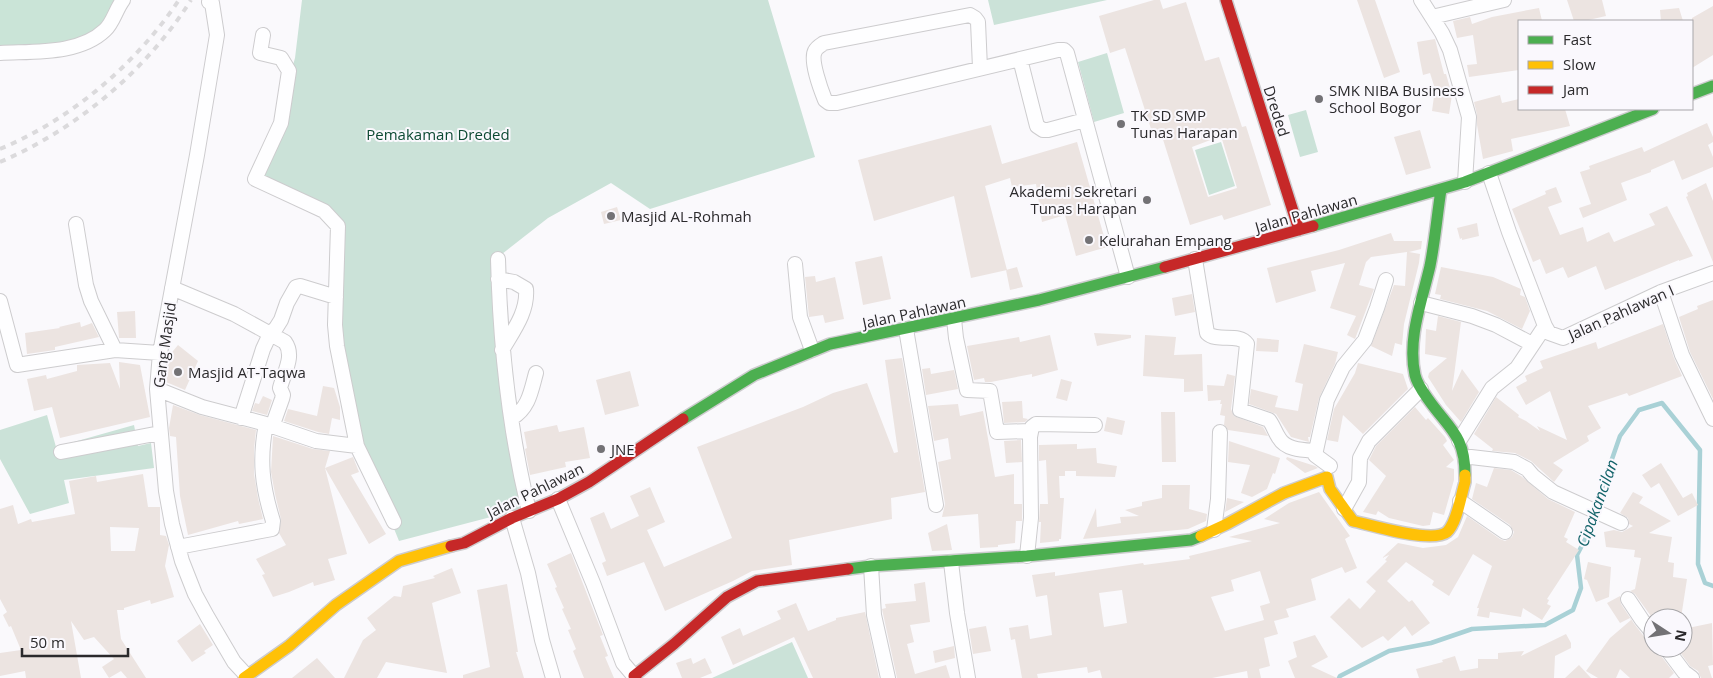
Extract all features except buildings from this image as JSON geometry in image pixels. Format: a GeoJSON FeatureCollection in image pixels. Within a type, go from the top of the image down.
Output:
{"type":"FeatureCollection","features":[{"type":"Feature","properties":{"kind":"main road","name":"Dreded"},"geometry":{"type":"LineString","coordinates":[[1226,0],[1299,230]]}},
{"type":"Feature","properties":{"kind":"main road"},"geometry":{"type":"LineString","coordinates":[[1693,94],[1713,86]]}},
{"type":"Feature","properties":{"kind":"main road","name":"Jalan Pahlawan"},"geometry":{"type":"LineString","coordinates":[[246,677],[288,646],[336,605],[376,575],[399,561],[464,543],[512,518],[558,499],[589,482],[680,421],[754,375],[812,350],[830,344],[954,319],[1128,277],[1441,190],[1536,156],[1651,110]]}},
{"type":"Feature","properties":{"kind":"main road"},"geometry":{"type":"LineString","coordinates":[[635,677],[727,597],[757,580],[871,566],[951,562],[1153,543],[1182,542],[1214,530],[1284,493],[1328,477],[1330,489],[1353,521],[1422,537],[1444,534],[1450,527],[1460,500],[1465,482],[1466,458],[1454,431],[1437,412],[1415,377],[1413,347],[1430,265],[1441,190]]}},
{"type":"Feature","properties":{"kind":"street"},"geometry":{"type":"LineString","coordinates":[[0,53],[66,49],[94,39],[107,29],[123,0]]}},
{"type":"Feature","properties":{"kind":"street"},"geometry":{"type":"LineString","coordinates":[[1421,0],[1442,33],[1452,56],[1469,117],[1466,182]]}},
{"type":"Feature","properties":{"kind":"street"},"geometry":{"type":"LineString","coordinates":[[1432,18],[1504,0]]}},
{"type":"Feature","properties":{"kind":"street","name":"Gang Masjid"},"geometry":{"type":"LineString","coordinates":[[209,2],[212,2],[217,35],[196,164],[160,353],[157,389],[166,491],[178,547],[200,604],[226,650],[246,677]]}},
{"type":"Feature","properties":{"kind":"street"},"geometry":{"type":"LineString","coordinates":[[980,68],[978,22],[970,15],[824,43],[816,50],[813,56],[824,98],[832,104],[1058,50],[1063,49],[1066,51],[1128,277]]}},
{"type":"Feature","properties":{"kind":"street"},"geometry":{"type":"LineString","coordinates":[[263,36],[260,54],[281,58],[289,71],[282,123],[255,179],[324,211],[338,226],[337,346],[357,446],[394,522]]}},
{"type":"Feature","properties":{"kind":"street"},"geometry":{"type":"LineString","coordinates":[[1020,59],[1037,126],[1043,130],[1048,130],[1086,120]]}},
{"type":"Feature","properties":{"kind":"street","name":"Jalan Pahlawan I"},"geometry":{"type":"LineString","coordinates":[[1489,173],[1544,326],[1549,333],[1563,338],[1661,292],[1713,273]]}},
{"type":"Feature","properties":{"kind":"street"},"geometry":{"type":"LineString","coordinates":[[76,224],[83,268],[91,301],[115,350]]}},
{"type":"Feature","properties":{"kind":"street"},"geometry":{"type":"LineString","coordinates":[[498,259],[502,350],[522,485],[529,511]]}},
{"type":"Feature","properties":{"kind":"street"},"geometry":{"type":"LineString","coordinates":[[1195,259],[1207,333],[1211,337],[1242,340],[1247,344],[1240,411],[1266,418],[1272,423],[1279,438],[1288,446],[1316,451]]}},
{"type":"Feature","properties":{"kind":"street"},"geometry":{"type":"LineString","coordinates":[[795,264],[800,317],[812,350]]}},
{"type":"Feature","properties":{"kind":"street"},"geometry":{"type":"LineString","coordinates":[[498,279],[514,282],[526,289],[524,310],[502,350]]}},
{"type":"Feature","properties":{"kind":"street"},"geometry":{"type":"LineString","coordinates":[[1330,466],[1317,457],[1316,451],[1327,400],[1343,367],[1365,340],[1386,280]]}},
{"type":"Feature","properties":{"kind":"street"},"geometry":{"type":"LineString","coordinates":[[241,418],[256,366],[270,334],[281,320],[287,303],[296,287],[300,286],[336,297]]}},
{"type":"Feature","properties":{"kind":"street"},"geometry":{"type":"LineString","coordinates":[[172,288],[234,314],[285,342],[289,347],[290,355],[280,388],[283,395],[282,399],[262,446],[261,476],[273,521],[272,528],[178,547]]}},
{"type":"Feature","properties":{"kind":"street"},"geometry":{"type":"LineString","coordinates":[[1661,292],[1682,356],[1693,380],[1710,402],[1713,419]]}},
{"type":"Feature","properties":{"kind":"street"},"geometry":{"type":"LineString","coordinates":[[0,301],[17,365],[115,350],[160,353]]}},
{"type":"Feature","properties":{"kind":"street"},"geometry":{"type":"LineString","coordinates":[[1421,303],[1496,324],[1532,344]]}},
{"type":"Feature","properties":{"kind":"street"},"geometry":{"type":"LineString","coordinates":[[954,319],[967,390],[990,391],[996,432],[1030,430],[1036,424],[1095,425]]}},
{"type":"Feature","properties":{"kind":"street"},"geometry":{"type":"LineString","coordinates":[[1459,441],[1492,388],[1517,368],[1544,326]]}},
{"type":"Feature","properties":{"kind":"street"},"geometry":{"type":"LineString","coordinates":[[906,329],[936,505]]}},
{"type":"Feature","properties":{"kind":"street"},"geometry":{"type":"LineString","coordinates":[[512,418],[521,413],[529,400],[536,373]]}},
{"type":"Feature","properties":{"kind":"street"},"geometry":{"type":"LineString","coordinates":[[157,389],[202,407],[316,441],[357,446]]}},
{"type":"Feature","properties":{"kind":"street"},"geometry":{"type":"LineString","coordinates":[[1344,508],[1359,482],[1360,458],[1369,441],[1421,389]]}},
{"type":"Feature","properties":{"kind":"street"},"geometry":{"type":"LineString","coordinates":[[1027,556],[1031,518],[1030,430]]}},
{"type":"Feature","properties":{"kind":"street"},"geometry":{"type":"LineString","coordinates":[[1214,530],[1220,432]]}},
{"type":"Feature","properties":{"kind":"street"},"geometry":{"type":"LineString","coordinates":[[61,452],[160,433]]}},
{"type":"Feature","properties":{"kind":"street"},"geometry":{"type":"LineString","coordinates":[[1466,458],[1514,462],[1527,469],[1553,492],[1616,519]]}},
{"type":"Feature","properties":{"kind":"street"},"geometry":{"type":"LineString","coordinates":[[558,499],[593,583],[623,664],[635,677]]}},
{"type":"Feature","properties":{"kind":"street"},"geometry":{"type":"LineString","coordinates":[[1460,500],[1505,532]]}},
{"type":"Feature","properties":{"kind":"street"},"geometry":{"type":"LineString","coordinates":[[512,518],[528,573],[542,640],[554,678]]}},
{"type":"Feature","properties":{"kind":"street"},"geometry":{"type":"LineString","coordinates":[[951,562],[968,678]]}},
{"type":"Feature","properties":{"kind":"street"},"geometry":{"type":"LineString","coordinates":[[871,566],[874,615],[888,678]]}},
{"type":"Feature","properties":{"kind":"street"},"geometry":{"type":"LineString","coordinates":[[1628,599],[1643,621]]}},
{"type":"Feature","properties":{"kind":"street"},"geometry":{"type":"LineString","coordinates":[[1674,658],[1684,672],[1692,678]]}},
{"type":"Feature","properties":{"kind":"green space"},"geometry":{"type":"Polygon","coordinates":[[[0,0],[123,0],[94,39],[0,53],[0,0]]]}},
{"type":"Feature","properties":{"kind":"green space","name":"Pemakaman Dreded"},"geometry":{"type":"Polygon","coordinates":[[[302,0],[768,0],[815,157],[650,209],[611,183],[548,218],[502,254],[499,357],[521,509],[399,541],[348,415],[331,313],[338,225],[252,182],[278,118],[295,58],[302,0]]]}},
{"type":"Feature","properties":{"kind":"green space"},"geometry":{"type":"Polygon","coordinates":[[[988,0],[1107,0],[994,25],[988,0]]]}},
{"type":"Feature","properties":{"kind":"green space"},"geometry":{"type":"Polygon","coordinates":[[[1107,53],[1124,113],[1094,122],[1078,62],[1107,53]]]}},
{"type":"Feature","properties":{"kind":"green space"},"geometry":{"type":"Polygon","coordinates":[[[1306,110],[1318,152],[1300,157],[1288,115],[1306,110]]]}},
{"type":"Feature","properties":{"kind":"green space"},"geometry":{"type":"Polygon","coordinates":[[[1221,142],[1235,186],[1209,195],[1195,150],[1221,142]]]}},
{"type":"Feature","properties":{"kind":"green space"},"geometry":{"type":"Polygon","coordinates":[[[47,415],[56,447],[134,425],[138,446],[151,443],[154,468],[64,480],[69,503],[30,514],[0,459],[0,430],[47,415]]]}},
{"type":"Feature","properties":{"kind":"green space"},"geometry":{"type":"Polygon","coordinates":[[[792,642],[808,678],[712,678],[792,642]]]}},
{"type":"Feature","properties":{"kind":"waterway","name":"Cipakancilan"},"geometry":{"type":"LineString","coordinates":[[1339,678],[1389,651],[1431,643],[1472,629],[1545,625],[1573,610],[1581,588],[1577,555],[1592,526],[1603,485],[1620,436],[1639,410],[1662,403],[1700,450],[1698,564],[1705,583],[1713,586]]}},
{"type":"Feature","properties":{"kind":"railway"},"geometry":{"type":"LineString","coordinates":[[0,149],[27,137],[52,122],[77,106],[100,87],[143,46],[179,0]]}},
{"type":"Feature","properties":{"kind":"railway"},"geometry":{"type":"LineString","coordinates":[[0,162],[56,133],[108,95],[153,51],[191,0]]}},
{"type":"Feature","properties":{"kind":"traffic: fast"},"geometry":{"type":"LineString","coordinates":[[1693,94],[1713,86]]}},
{"type":"Feature","properties":{"kind":"traffic: fast"},"geometry":{"type":"LineString","coordinates":[[1313,226],[1465,182],[1650,110]]}},
{"type":"Feature","properties":{"kind":"traffic: fast"},"geometry":{"type":"LineString","coordinates":[[1441,190],[1430,266],[1414,334],[1413,361],[1420,388],[1459,441],[1465,475]]}},
{"type":"Feature","properties":{"kind":"traffic: fast"},"geometry":{"type":"LineString","coordinates":[[683,419],[754,375],[830,344],[1039,300],[1165,267]]}},
{"type":"Feature","properties":{"kind":"traffic: fast"},"geometry":{"type":"LineString","coordinates":[[848,569],[1027,556],[1191,540],[1201,536]]}},
{"type":"Feature","properties":{"kind":"traffic: slow"},"geometry":{"type":"LineString","coordinates":[[1201,536],[1284,493],[1327,477],[1330,489],[1353,521],[1415,535],[1439,535],[1447,532],[1453,522],[1465,482],[1465,475]]}},
{"type":"Feature","properties":{"kind":"traffic: slow"},"geometry":{"type":"LineString","coordinates":[[244,678],[289,646],[336,605],[399,561],[451,546]]}},
{"type":"Feature","properties":{"kind":"traffic: jam"},"geometry":{"type":"LineString","coordinates":[[1226,0],[1299,230]]}},
{"type":"Feature","properties":{"kind":"traffic: jam"},"geometry":{"type":"LineString","coordinates":[[1165,267],[1313,226]]}},
{"type":"Feature","properties":{"kind":"traffic: jam"},"geometry":{"type":"LineString","coordinates":[[451,546],[464,543],[512,518],[558,499],[589,482],[683,419]]}},
{"type":"Feature","properties":{"kind":"traffic: jam"},"geometry":{"type":"LineString","coordinates":[[636,678],[634,676],[674,644],[727,597],[757,581],[848,569]]}},
{"type":"Feature","properties":{"kind":"place","name":"SMK NIBA Business School Bogor"},"geometry":{"type":"Point","coordinates":[1319,99]}},
{"type":"Feature","properties":{"kind":"place","name":"TK SD SMP Tunas Harapan"},"geometry":{"type":"Point","coordinates":[1121,124]}},
{"type":"Feature","properties":{"kind":"place","name":"Akademi Sekretari Tunas Harapan"},"geometry":{"type":"Point","coordinates":[1147,200]}},
{"type":"Feature","properties":{"kind":"place","name":"Masjid AL-Rohmah"},"geometry":{"type":"Point","coordinates":[611,216]}},
{"type":"Feature","properties":{"kind":"place","name":"Kelurahan Empang"},"geometry":{"type":"Point","coordinates":[1089,240]}},
{"type":"Feature","properties":{"kind":"place","name":"Masjid AT-Taqwa"},"geometry":{"type":"Point","coordinates":[178,372]}},
{"type":"Feature","properties":{"kind":"place","name":"JNE"},"geometry":{"type":"Point","coordinates":[601,449]}}]}
